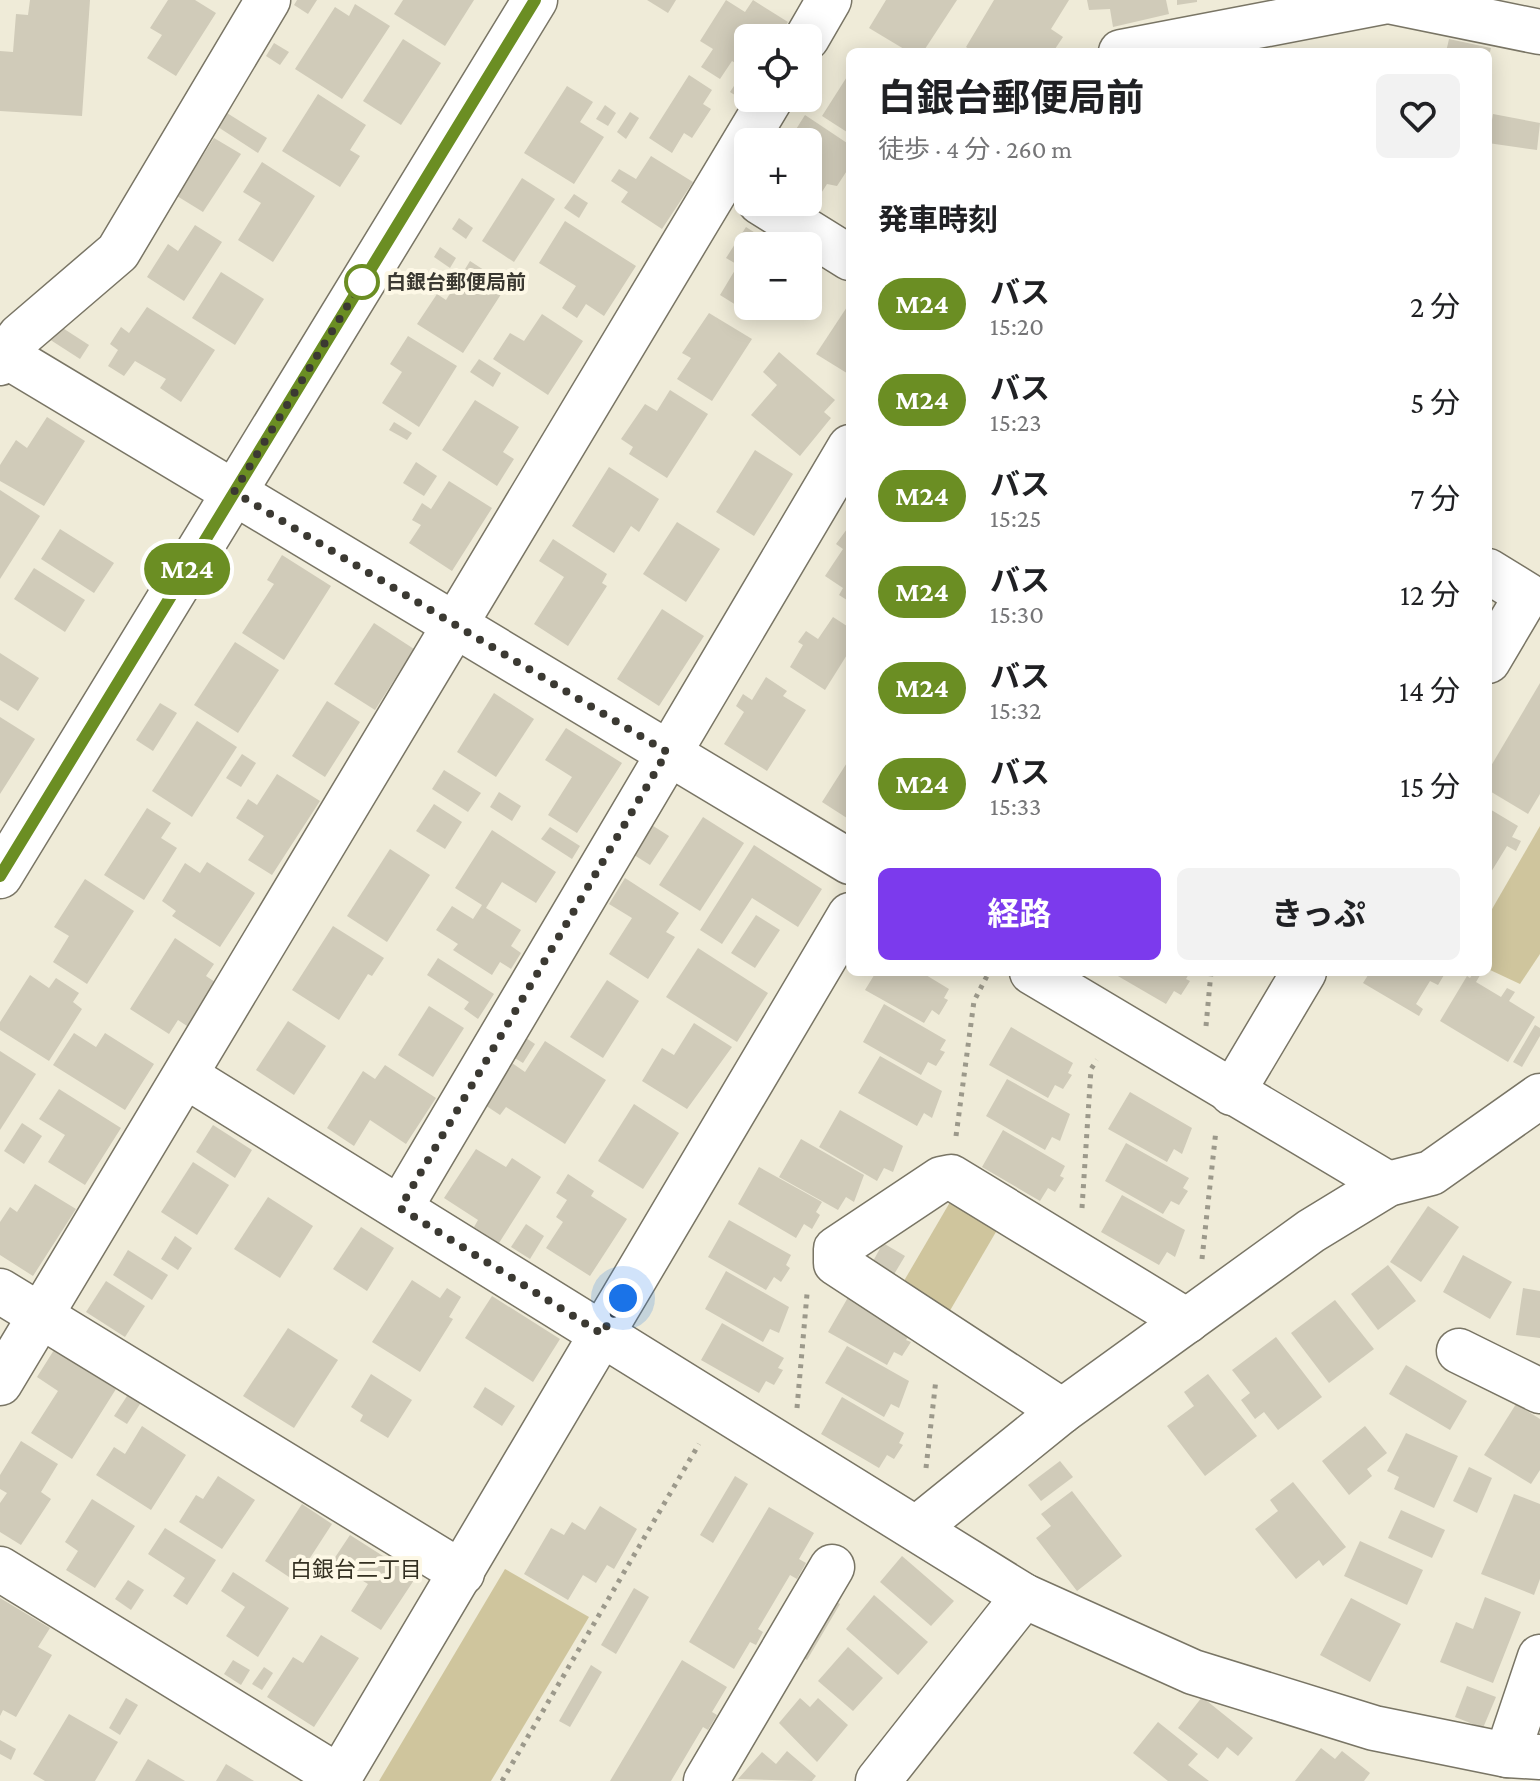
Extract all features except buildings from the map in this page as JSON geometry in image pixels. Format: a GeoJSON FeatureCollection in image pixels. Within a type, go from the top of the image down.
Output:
{"type":"FeatureCollection","features":[{"type":"Feature","properties":{"kind":"street"},"geometry":{"type":"LineString","coordinates":[[268,0],[118,252],[20,336],[2,357],[234,492],[846,860]]}},
{"type":"Feature","properties":{"kind":"street"},"geometry":{"type":"LineString","coordinates":[[0,876],[535,0]]}},
{"type":"Feature","properties":{"kind":"street"},"geometry":{"type":"LineString","coordinates":[[815,24],[829,0]]}},
{"type":"Feature","properties":{"kind":"street"},"geometry":{"type":"LineString","coordinates":[[1136,48],[1276,10],[1388,1],[1540,32]]}},
{"type":"Feature","properties":{"kind":"street"},"geometry":{"type":"LineString","coordinates":[[0,1383],[456,626],[734,190]]}},
{"type":"Feature","properties":{"kind":"street"},"geometry":{"type":"LineString","coordinates":[[782,216],[846,256]]}},
{"type":"Feature","properties":{"kind":"street"},"geometry":{"type":"LineString","coordinates":[[400,1208],[846,454]]}},
{"type":"Feature","properties":{"kind":"street"},"geometry":{"type":"LineString","coordinates":[[1492,573],[1527,595],[1492,654]]}},
{"type":"Feature","properties":{"kind":"street"},"geometry":{"type":"LineString","coordinates":[[0,1569],[338,1779],[846,922]]}},
{"type":"Feature","properties":{"kind":"street"},"geometry":{"type":"LineString","coordinates":[[1038,976],[1224,1109],[1388,1184]]}},
{"type":"Feature","properties":{"kind":"street"},"geometry":{"type":"LineString","coordinates":[[1224,1109],[1302,976]]}},
{"type":"Feature","properties":{"kind":"street"},"geometry":{"type":"LineString","coordinates":[[186,1076],[793,1453],[921,1524],[1024,1596],[1193,1672],[1374,1728],[1524,1756],[1540,1657]]}},
{"type":"Feature","properties":{"kind":"street"},"geometry":{"type":"LineString","coordinates":[[921,1524],[1062,1411],[1311,1231],[1388,1184],[1431,1173],[1540,1096]]}},
{"type":"Feature","properties":{"kind":"street"},"geometry":{"type":"LineString","coordinates":[[1062,1411],[836,1263],[836,1249],[941,1179],[951,1177],[1078,1255],[1192,1318]]}},
{"type":"Feature","properties":{"kind":"street"},"geometry":{"type":"LineString","coordinates":[[0,1291],[462,1573]]}},
{"type":"Feature","properties":{"kind":"street"},"geometry":{"type":"LineString","coordinates":[[1459,1351],[1540,1391]]}},
{"type":"Feature","properties":{"kind":"street"},"geometry":{"type":"LineString","coordinates":[[706,1781],[832,1567]]}},
{"type":"Feature","properties":{"kind":"street"},"geometry":{"type":"LineString","coordinates":[[878,1781],[1024,1596]]}},
{"type":"Feature","properties":{"kind":"path"},"geometry":{"type":"LineString","coordinates":[[951,1177],[974,1001],[987,976]]}},
{"type":"Feature","properties":{"kind":"path"},"geometry":{"type":"LineString","coordinates":[[1205,1032],[1211,976]]}},
{"type":"Feature","properties":{"kind":"path"},"geometry":{"type":"LineString","coordinates":[[1078,1255],[1091,1069],[1102,1051]]}},
{"type":"Feature","properties":{"kind":"path"},"geometry":{"type":"LineString","coordinates":[[1192,1318],[1224,1109]]}},
{"type":"Feature","properties":{"kind":"path"},"geometry":{"type":"LineString","coordinates":[[793,1453],[809,1277],[820,1268],[836,1263]]}},
{"type":"Feature","properties":{"kind":"path"},"geometry":{"type":"LineString","coordinates":[[921,1524],[942,1331]]}},
{"type":"Feature","properties":{"kind":"path"},"geometry":{"type":"LineString","coordinates":[[502,1781],[720,1408]]}},
{"type":"Feature","properties":{"kind":"shaded area"},"geometry":{"type":"Polygon","coordinates":[[[1540,826],[1540,954],[1520,984],[1492,971],[1492,909],[1540,826]]]}},
{"type":"Feature","properties":{"kind":"shaded area"},"geometry":{"type":"Polygon","coordinates":[[[953,1197],[1000,1225],[948,1314],[901,1286],[953,1197]]]}},
{"type":"Feature","properties":{"kind":"shaded area"},"geometry":{"type":"Polygon","coordinates":[[[505,1569],[589,1617],[491,1781],[379,1781],[505,1569]]]}},
{"type":"Feature","properties":{"kind":"bus line","name":"M24"},"geometry":{"type":"LineString","coordinates":[[0,876],[535,0]]}},
{"type":"Feature","properties":{"kind":"place","name":"白銀台郵便局前"},"geometry":{"type":"Point","coordinates":[362,282]}},
{"type":"Feature","properties":{"kind":"district","name":"白銀台二丁目"},"geometry":{"type":"Point","coordinates":[356,1569]}},
{"type":"Feature","properties":{"kind":"route"},"geometry":{"type":"LineString","coordinates":[[362,282],[234,492],[667,752],[400,1208],[602,1334],[623,1298]]}}]}
